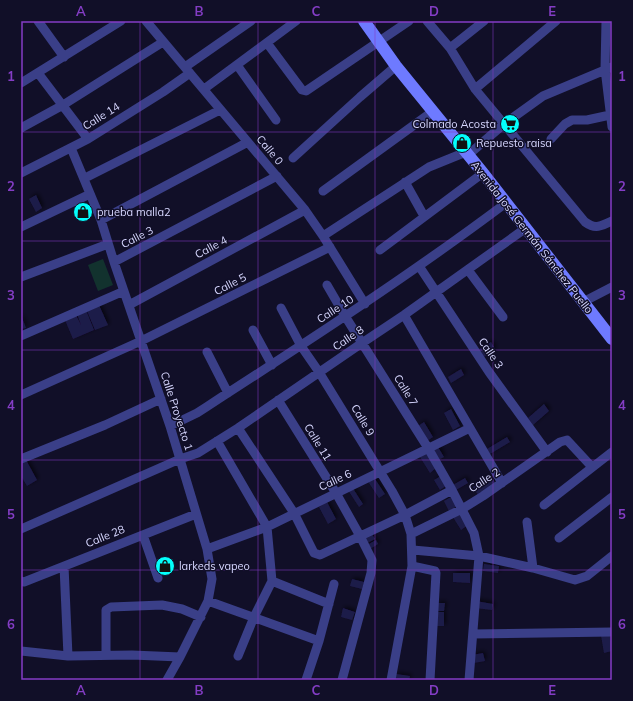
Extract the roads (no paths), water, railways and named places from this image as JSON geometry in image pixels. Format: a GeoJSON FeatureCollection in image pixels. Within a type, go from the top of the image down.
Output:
{"type":"FeatureCollection","features":[{"type":"Feature","properties":{"kind":"main road","name":"Avenida José Germán Sánchez Puello"},"geometry":{"type":"LineString","coordinates":[[364,21],[396,66],[483,173],[612,339]]}},
{"type":"Feature","properties":{"kind":"street"},"geometry":{"type":"LineString","coordinates":[[38,21],[64,57]]}},
{"type":"Feature","properties":{"kind":"street"},"geometry":{"type":"LineString","coordinates":[[21,83],[121,21]]}},
{"type":"Feature","properties":{"kind":"street","name":"Calle 0"},"geometry":{"type":"LineString","coordinates":[[146,21],[305,210],[365,304]]}},
{"type":"Feature","properties":{"kind":"street","name":"Calle 14"},"geometry":{"type":"LineString","coordinates":[[21,173],[88,139],[163,92],[187,70],[251,21]]}},
{"type":"Feature","properties":{"kind":"street"},"geometry":{"type":"LineString","coordinates":[[204,89],[296,21]]}},
{"type":"Feature","properties":{"kind":"street"},"geometry":{"type":"LineString","coordinates":[[267,43],[304,91],[306,91],[409,21]]}},
{"type":"Feature","properties":{"kind":"street"},"geometry":{"type":"LineString","coordinates":[[427,21],[450,48],[475,89],[585,222],[594,227],[612,221]]}},
{"type":"Feature","properties":{"kind":"street"},"geometry":{"type":"LineString","coordinates":[[450,48],[484,21]]}},
{"type":"Feature","properties":{"kind":"street"},"geometry":{"type":"LineString","coordinates":[[475,89],[556,21]]}},
{"type":"Feature","properties":{"kind":"street"},"geometry":{"type":"LineString","coordinates":[[606,21],[610,115],[612,127]]}},
{"type":"Feature","properties":{"kind":"street"},"geometry":{"type":"LineString","coordinates":[[21,128],[63,105],[163,42]]}},
{"type":"Feature","properties":{"kind":"street"},"geometry":{"type":"LineString","coordinates":[[237,65],[276,120]]}},
{"type":"Feature","properties":{"kind":"street"},"geometry":{"type":"LineString","coordinates":[[293,158],[396,66]]}},
{"type":"Feature","properties":{"kind":"street"},"geometry":{"type":"LineString","coordinates":[[323,236],[429,166],[467,153],[543,96],[608,68]]}},
{"type":"Feature","properties":{"kind":"street"},"geometry":{"type":"LineString","coordinates":[[38,73],[88,139]]}},
{"type":"Feature","properties":{"kind":"street"},"geometry":{"type":"LineString","coordinates":[[85,178],[220,110]]}},
{"type":"Feature","properties":{"kind":"street"},"geometry":{"type":"LineString","coordinates":[[323,191],[432,112]]}},
{"type":"Feature","properties":{"kind":"street"},"geometry":{"type":"LineString","coordinates":[[551,139],[565,124],[572,120],[587,120],[610,115]]}},
{"type":"Feature","properties":{"kind":"street"},"geometry":{"type":"LineString","coordinates":[[101,220],[248,142]]}},
{"type":"Feature","properties":{"kind":"street","name":"Calle Proyecto 1"},"geometry":{"type":"LineString","coordinates":[[72,148],[101,220],[170,426],[207,549],[212,579],[208,601],[167,680]]}},
{"type":"Feature","properties":{"kind":"street"},"geometry":{"type":"LineString","coordinates":[[380,250],[483,173]]}},
{"type":"Feature","properties":{"kind":"street","name":"Calle 3"},"geometry":{"type":"LineString","coordinates":[[114,262],[170,234],[277,176]]}},
{"type":"Feature","properties":{"kind":"street"},"geometry":{"type":"LineString","coordinates":[[405,182],[424,216]]}},
{"type":"Feature","properties":{"kind":"street"},"geometry":{"type":"LineString","coordinates":[[21,228],[90,194]]}},
{"type":"Feature","properties":{"kind":"street","name":"Calle 10"},"geometry":{"type":"LineString","coordinates":[[170,426],[190,416],[272,365],[365,304],[506,203]]}},
{"type":"Feature","properties":{"kind":"street","name":"Calle 4"},"geometry":{"type":"LineString","coordinates":[[129,305],[305,210]]}},
{"type":"Feature","properties":{"kind":"street","name":"Calle 8"},"geometry":{"type":"LineString","coordinates":[[21,529],[180,459],[198,453],[238,428],[404,315],[526,228]]}},
{"type":"Feature","properties":{"kind":"street"},"geometry":{"type":"LineString","coordinates":[[21,277],[108,244]]}},
{"type":"Feature","properties":{"kind":"street","name":"Calle 5"},"geometry":{"type":"LineString","coordinates":[[21,395],[141,341],[330,247]]}},
{"type":"Feature","properties":{"kind":"street","name":"Calle 3"},"geometry":{"type":"LineString","coordinates":[[419,266],[489,372],[547,452]]}},
{"type":"Feature","properties":{"kind":"street"},"geometry":{"type":"LineString","coordinates":[[468,270],[503,317]]}},
{"type":"Feature","properties":{"kind":"street","name":"Calle 7"},"geometry":{"type":"LineString","coordinates":[[327,285],[428,448],[474,533],[479,556],[469,680]]}},
{"type":"Feature","properties":{"kind":"street"},"geometry":{"type":"LineString","coordinates":[[583,302],[612,287]]}},
{"type":"Feature","properties":{"kind":"street"},"geometry":{"type":"LineString","coordinates":[[21,336],[124,291]]}},
{"type":"Feature","properties":{"kind":"street","name":"Calle 9"},"geometry":{"type":"LineString","coordinates":[[281,308],[301,346],[319,372],[405,515],[412,534],[412,566],[391,680]]}},
{"type":"Feature","properties":{"kind":"street"},"geometry":{"type":"LineString","coordinates":[[404,315],[502,483]]}},
{"type":"Feature","properties":{"kind":"street"},"geometry":{"type":"LineString","coordinates":[[253,330],[272,365]]}},
{"type":"Feature","properties":{"kind":"street"},"geometry":{"type":"LineString","coordinates":[[207,352],[228,392]]}},
{"type":"Feature","properties":{"kind":"street"},"geometry":{"type":"LineString","coordinates":[[21,459],[105,425],[161,399]]}},
{"type":"Feature","properties":{"kind":"street","name":"Calle 11"},"geometry":{"type":"LineString","coordinates":[[278,400],[336,493],[372,560],[371,573],[342,680]]}},
{"type":"Feature","properties":{"kind":"street"},"geometry":{"type":"LineString","coordinates":[[238,428],[294,513],[314,553],[320,555],[405,515],[452,490]]}},
{"type":"Feature","properties":{"kind":"street","name":"Calle 6"},"geometry":{"type":"LineString","coordinates":[[207,549],[267,527],[470,428]]}},
{"type":"Feature","properties":{"kind":"street","name":"Calle 2"},"geometry":{"type":"LineString","coordinates":[[412,534],[462,509],[560,442],[566,440],[592,467]]}},
{"type":"Feature","properties":{"kind":"street"},"geometry":{"type":"LineString","coordinates":[[217,441],[267,527],[272,581],[254,617],[238,656]]}},
{"type":"Feature","properties":{"kind":"street"},"geometry":{"type":"LineString","coordinates":[[544,505],[612,452]]}},
{"type":"Feature","properties":{"kind":"street"},"geometry":{"type":"LineString","coordinates":[[559,538],[612,496]]}},
{"type":"Feature","properties":{"kind":"street","name":"Calle 28"},"geometry":{"type":"LineString","coordinates":[[22,581],[196,514]]}},
{"type":"Feature","properties":{"kind":"street"},"geometry":{"type":"LineString","coordinates":[[526,522],[533,568]]}},
{"type":"Feature","properties":{"kind":"street"},"geometry":{"type":"LineString","coordinates":[[142,535],[158,578]]}},
{"type":"Feature","properties":{"kind":"street"},"geometry":{"type":"LineString","coordinates":[[413,550],[479,556],[533,568],[575,580],[587,576],[612,556]]}},
{"type":"Feature","properties":{"kind":"street"},"geometry":{"type":"LineString","coordinates":[[64,566],[68,656]]}},
{"type":"Feature","properties":{"kind":"street"},"geometry":{"type":"LineString","coordinates":[[412,566],[432,569],[436,573],[430,680]]}},
{"type":"Feature","properties":{"kind":"street"},"geometry":{"type":"LineString","coordinates":[[272,581],[329,604]]}},
{"type":"Feature","properties":{"kind":"street"},"geometry":{"type":"LineString","coordinates":[[306,680],[319,641],[334,584]]}},
{"type":"Feature","properties":{"kind":"street"},"geometry":{"type":"LineString","coordinates":[[208,601],[319,641]]}},
{"type":"Feature","properties":{"kind":"street"},"geometry":{"type":"LineString","coordinates":[[106,655],[106,610],[111,607],[162,605],[182,609],[201,617]]}},
{"type":"Feature","properties":{"kind":"street"},"geometry":{"type":"LineString","coordinates":[[472,634],[612,632]]}},
{"type":"Feature","properties":{"kind":"street"},"geometry":{"type":"LineString","coordinates":[[21,651],[68,656],[132,655],[180,657]]}},
{"type":"Feature","properties":{"kind":"place","name":"Colmado Acosta"},"geometry":{"type":"Point","coordinates":[510,124]}},
{"type":"Feature","properties":{"kind":"place","name":"Repuesto raisa"},"geometry":{"type":"Point","coordinates":[462,143]}},
{"type":"Feature","properties":{"kind":"place","name":"prueba malla2"},"geometry":{"type":"Point","coordinates":[83,212]}},
{"type":"Feature","properties":{"kind":"place","name":"larkeds vapeo"},"geometry":{"type":"Point","coordinates":[165,566]}}]}
